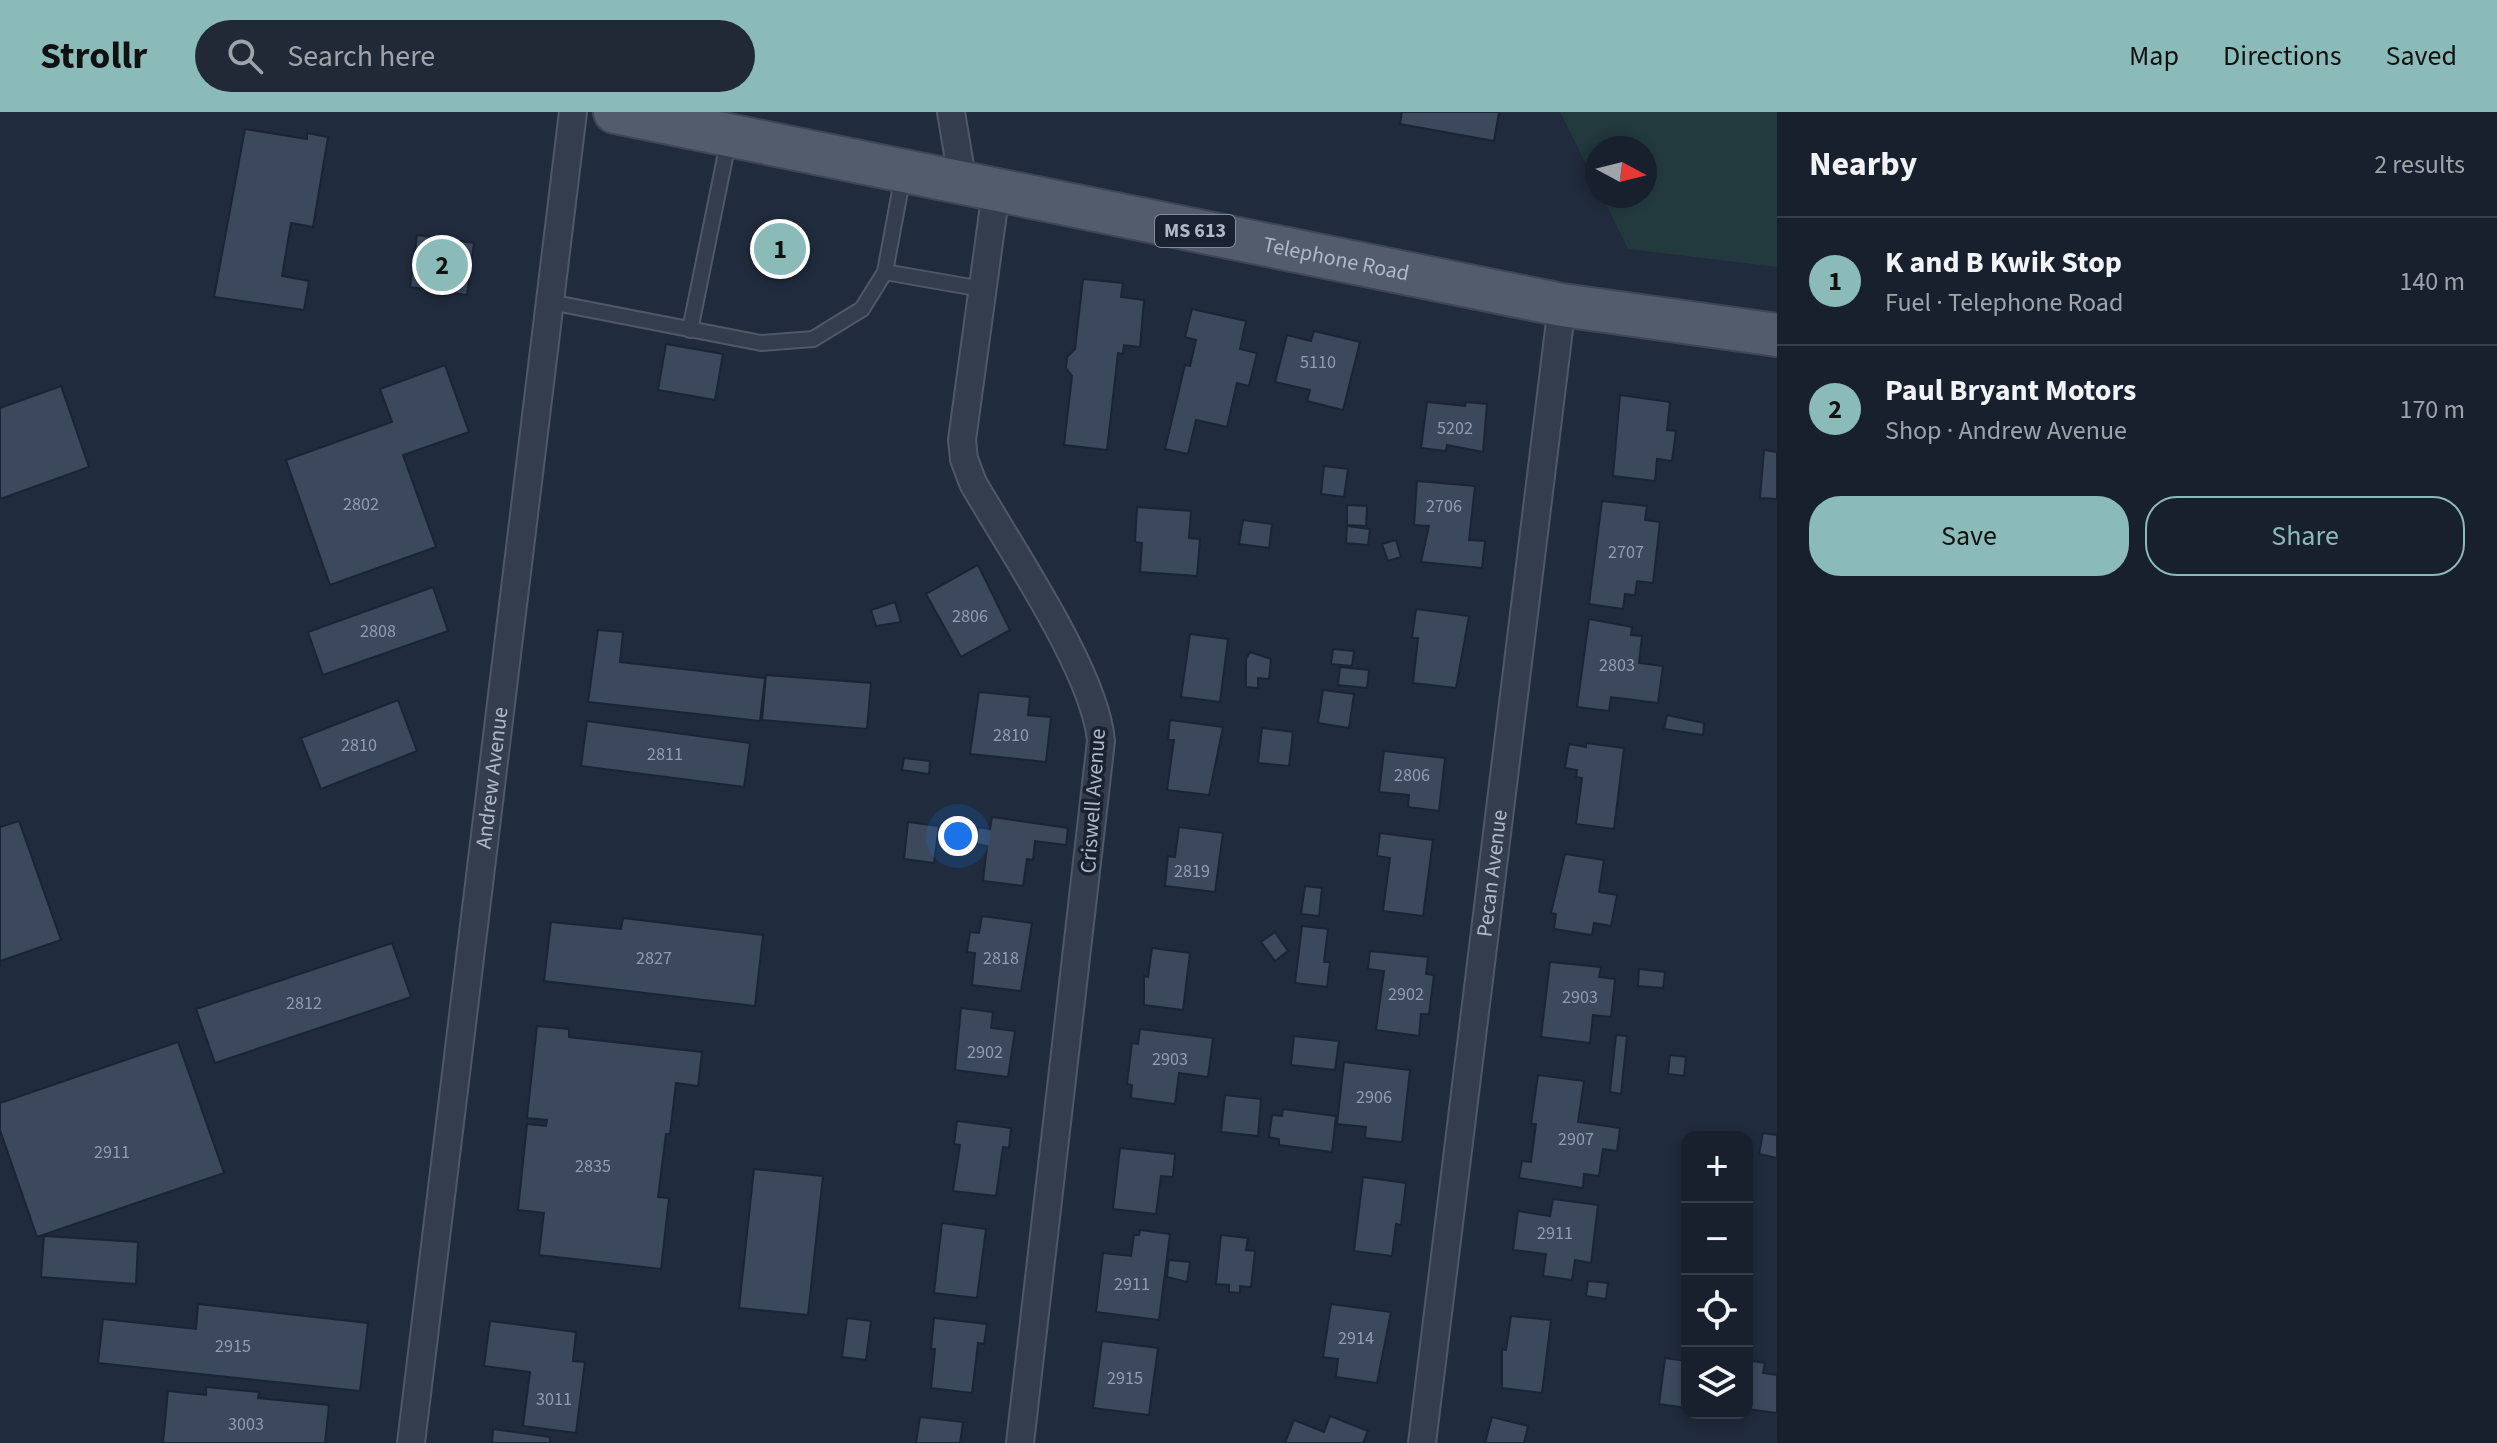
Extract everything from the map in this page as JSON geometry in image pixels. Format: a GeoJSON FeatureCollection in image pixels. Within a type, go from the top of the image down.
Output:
{"type":"FeatureCollection","features":[{"type":"Feature","properties":{"kind":"main road","name":"Telephone Road"},"geometry":{"type":"LineString","coordinates":[[615,112],[1562,305],[1777,335]]}},
{"type":"Feature","properties":{"kind":"street","name":"Andrew Avenue"},"geometry":{"type":"LineString","coordinates":[[411,1443],[573,112]]}},
{"type":"Feature","properties":{"kind":"street","name":"Criswell Avenue"},"geometry":{"type":"LineString","coordinates":[[951,112],[979,188],[982,289],[962,440],[964,459],[973,483],[1070,652],[1099,713],[1101,741],[1020,1443]]}},
{"type":"Feature","properties":{"kind":"street","name":"Pecan Avenue"},"geometry":{"type":"LineString","coordinates":[[1422,1443],[1562,305]]}},
{"type":"Feature","properties":{"kind":"lane"},"geometry":{"type":"LineString","coordinates":[[690,330],[729,137]]}},
{"type":"Feature","properties":{"kind":"lane"},"geometry":{"type":"LineString","coordinates":[[550,302],[761,343],[813,339],[862,309],[885,272],[903,172]]}},
{"type":"Feature","properties":{"kind":"lane"},"geometry":{"type":"LineString","coordinates":[[885,272],[982,289]]}},
{"type":"Feature","properties":{"kind":"green space"},"geometry":{"type":"Polygon","coordinates":[[[1560,112],[1777,112],[1777,267],[1628,249],[1608,208],[1657,208],[1657,136],[1585,136],[1585,162],[1560,112]]]}},
{"type":"Feature","properties":{"kind":"building"},"geometry":{"type":"Polygon","coordinates":[[[1402,112],[1499,112],[1494,141],[1400,124],[1402,112]]]}},
{"type":"Feature","properties":{"kind":"building"},"geometry":{"type":"Polygon","coordinates":[[[245,129],[307,139],[307,133],[328,137],[313,227],[291,223],[282,276],[309,281],[304,310],[214,297],[245,129]]]}},
{"type":"Feature","properties":{"kind":"building"},"geometry":{"type":"Polygon","coordinates":[[[417,235],[474,243],[467,295],[410,287],[417,235]]]}},
{"type":"Feature","properties":{"kind":"building"},"geometry":{"type":"Polygon","coordinates":[[[1083,279],[1123,283],[1121,297],[1144,300],[1140,347],[1124,345],[1123,354],[1118,353],[1107,450],[1064,445],[1072,376],[1066,368],[1067,357],[1075,349],[1083,279]]]}},
{"type":"Feature","properties":{"kind":"building"},"geometry":{"type":"Polygon","coordinates":[[[1192,309],[1246,321],[1240,349],[1257,353],[1249,386],[1237,383],[1227,427],[1196,420],[1188,454],[1165,449],[1185,365],[1190,366],[1196,340],[1185,337],[1192,309]]]}},
{"type":"Feature","properties":{"kind":"building"},"geometry":{"type":"Polygon","coordinates":[[[1314,331],[1360,342],[1343,410],[1307,401],[1310,390],[1275,382],[1287,335],[1311,341],[1314,331]]]}},
{"type":"Feature","properties":{"kind":"building"},"geometry":{"type":"Polygon","coordinates":[[[666,344],[723,354],[715,400],[658,390],[666,344]]]}},
{"type":"Feature","properties":{"kind":"building"},"geometry":{"type":"Polygon","coordinates":[[[445,365],[469,432],[403,455],[436,547],[330,585],[286,460],[392,422],[380,389],[445,365]]]}},
{"type":"Feature","properties":{"kind":"building"},"geometry":{"type":"Polygon","coordinates":[[[61,386],[89,467],[0,499],[0,408],[61,386]]]}},
{"type":"Feature","properties":{"kind":"building"},"geometry":{"type":"Polygon","coordinates":[[[1620,395],[1670,402],[1667,430],[1676,431],[1672,461],[1657,459],[1655,481],[1613,476],[1620,395]]]}},
{"type":"Feature","properties":{"kind":"building"},"geometry":{"type":"Polygon","coordinates":[[[1427,402],[1465,406],[1466,402],[1487,404],[1483,452],[1447,445],[1446,451],[1421,448],[1427,402]]]}},
{"type":"Feature","properties":{"kind":"building"},"geometry":{"type":"Polygon","coordinates":[[[1764,450],[1777,452],[1777,499],[1760,498],[1764,450]]]}},
{"type":"Feature","properties":{"kind":"building"},"geometry":{"type":"Polygon","coordinates":[[[1324,466],[1348,469],[1344,497],[1321,494],[1324,466]]]}},
{"type":"Feature","properties":{"kind":"building"},"geometry":{"type":"Polygon","coordinates":[[[1417,481],[1475,486],[1469,540],[1485,541],[1482,568],[1421,562],[1429,526],[1414,525],[1417,481]]]}},
{"type":"Feature","properties":{"kind":"building"},"geometry":{"type":"Polygon","coordinates":[[[1602,501],[1647,506],[1645,520],[1660,522],[1653,583],[1637,581],[1635,595],[1625,594],[1623,609],[1589,604],[1602,501]]]}},
{"type":"Feature","properties":{"kind":"building"},"geometry":{"type":"Polygon","coordinates":[[[1347,505],[1367,506],[1366,526],[1347,525],[1347,505]]]}},
{"type":"Feature","properties":{"kind":"building"},"geometry":{"type":"Polygon","coordinates":[[[1137,507],[1191,511],[1189,538],[1200,539],[1197,576],[1140,572],[1142,543],[1135,542],[1137,507]]]}},
{"type":"Feature","properties":{"kind":"building"},"geometry":{"type":"Polygon","coordinates":[[[1243,520],[1272,524],[1269,548],[1239,544],[1243,520]]]}},
{"type":"Feature","properties":{"kind":"building"},"geometry":{"type":"Polygon","coordinates":[[[1347,526],[1370,529],[1368,545],[1346,543],[1347,526]]]}},
{"type":"Feature","properties":{"kind":"building"},"geometry":{"type":"Polygon","coordinates":[[[1396,540],[1401,557],[1388,561],[1382,544],[1396,540]]]}},
{"type":"Feature","properties":{"kind":"building"},"geometry":{"type":"Polygon","coordinates":[[[978,565],[1010,630],[961,657],[926,594],[978,565]]]}},
{"type":"Feature","properties":{"kind":"building"},"geometry":{"type":"Polygon","coordinates":[[[433,587],[448,631],[323,675],[308,632],[433,587]]]}},
{"type":"Feature","properties":{"kind":"building"},"geometry":{"type":"Polygon","coordinates":[[[895,602],[901,622],[876,626],[871,610],[895,602]]]}},
{"type":"Feature","properties":{"kind":"building"},"geometry":{"type":"Polygon","coordinates":[[[1416,609],[1469,616],[1456,688],[1413,683],[1418,638],[1412,638],[1416,609]]]}},
{"type":"Feature","properties":{"kind":"building"},"geometry":{"type":"Polygon","coordinates":[[[1589,619],[1632,627],[1631,635],[1642,636],[1639,663],[1663,666],[1658,703],[1611,697],[1609,711],[1577,707],[1589,619]]]}},
{"type":"Feature","properties":{"kind":"building"},"geometry":{"type":"Polygon","coordinates":[[[598,630],[623,632],[620,662],[765,678],[760,721],[588,702],[598,630]]]}},
{"type":"Feature","properties":{"kind":"building"},"geometry":{"type":"Polygon","coordinates":[[[1190,634],[1228,639],[1220,702],[1181,697],[1190,634]]]}},
{"type":"Feature","properties":{"kind":"building"},"geometry":{"type":"Polygon","coordinates":[[[1333,649],[1354,651],[1352,666],[1331,664],[1333,649]]]}},
{"type":"Feature","properties":{"kind":"building"},"geometry":{"type":"Polygon","coordinates":[[[1250,652],[1271,659],[1269,679],[1258,678],[1258,688],[1246,687],[1246,659],[1250,652]]]}},
{"type":"Feature","properties":{"kind":"building"},"geometry":{"type":"Polygon","coordinates":[[[1340,667],[1369,670],[1367,688],[1338,685],[1340,667]]]}},
{"type":"Feature","properties":{"kind":"building"},"geometry":{"type":"Polygon","coordinates":[[[766,675],[871,683],[867,729],[762,720],[766,675]]]}},
{"type":"Feature","properties":{"kind":"building"},"geometry":{"type":"Polygon","coordinates":[[[1323,690],[1354,694],[1349,728],[1318,723],[1323,690]]]}},
{"type":"Feature","properties":{"kind":"building"},"geometry":{"type":"Polygon","coordinates":[[[979,692],[1030,697],[1028,715],[1051,717],[1046,762],[970,754],[979,692]]]}},
{"type":"Feature","properties":{"kind":"building"},"geometry":{"type":"Polygon","coordinates":[[[398,700],[417,751],[321,789],[301,738],[398,700]]]}},
{"type":"Feature","properties":{"kind":"building"},"geometry":{"type":"Polygon","coordinates":[[[1667,715],[1704,723],[1703,735],[1664,729],[1667,715]]]}},
{"type":"Feature","properties":{"kind":"building"},"geometry":{"type":"Polygon","coordinates":[[[1170,720],[1223,727],[1209,795],[1167,790],[1174,740],[1168,740],[1170,720]]]}},
{"type":"Feature","properties":{"kind":"building"},"geometry":{"type":"Polygon","coordinates":[[[587,721],[750,743],[744,787],[581,766],[587,721]]]}},
{"type":"Feature","properties":{"kind":"building"},"geometry":{"type":"Polygon","coordinates":[[[1262,728],[1293,732],[1289,766],[1258,763],[1262,728]]]}},
{"type":"Feature","properties":{"kind":"building"},"geometry":{"type":"Polygon","coordinates":[[[1586,743],[1624,748],[1614,829],[1576,824],[1582,778],[1576,777],[1577,770],[1565,768],[1569,744],[1586,747],[1586,743]]]}},
{"type":"Feature","properties":{"kind":"building"},"geometry":{"type":"Polygon","coordinates":[[[1384,751],[1445,758],[1439,811],[1408,807],[1409,795],[1379,792],[1384,751]]]}},
{"type":"Feature","properties":{"kind":"building"},"geometry":{"type":"Polygon","coordinates":[[[904,758],[930,761],[929,774],[902,770],[904,758]]]}},
{"type":"Feature","properties":{"kind":"building"},"geometry":{"type":"Polygon","coordinates":[[[992,817],[1068,828],[1066,845],[1035,841],[1033,860],[1027,859],[1023,886],[983,881],[987,846],[976,844],[978,827],[990,829],[992,817]]]}},
{"type":"Feature","properties":{"kind":"building"},"geometry":{"type":"Polygon","coordinates":[[[19,821],[61,940],[0,961],[0,827],[19,821]]]}},
{"type":"Feature","properties":{"kind":"building"},"geometry":{"type":"Polygon","coordinates":[[[908,822],[939,826],[934,863],[904,859],[908,822]]]}},
{"type":"Feature","properties":{"kind":"building"},"geometry":{"type":"Polygon","coordinates":[[[1179,827],[1223,833],[1215,892],[1165,886],[1168,856],[1175,857],[1179,827]]]}},
{"type":"Feature","properties":{"kind":"building"},"geometry":{"type":"Polygon","coordinates":[[[1380,833],[1433,840],[1423,916],[1383,911],[1390,858],[1377,856],[1380,833]]]}},
{"type":"Feature","properties":{"kind":"building"},"geometry":{"type":"Polygon","coordinates":[[[1565,854],[1604,860],[1599,892],[1617,895],[1611,926],[1594,923],[1592,935],[1554,929],[1556,914],[1551,913],[1565,854]]]}},
{"type":"Feature","properties":{"kind":"building"},"geometry":{"type":"Polygon","coordinates":[[[1305,886],[1322,888],[1319,916],[1301,914],[1305,886]]]}},
{"type":"Feature","properties":{"kind":"building"},"geometry":{"type":"Polygon","coordinates":[[[982,916],[1032,923],[1021,991],[972,985],[975,953],[967,952],[970,932],[979,933],[982,916]]]}},
{"type":"Feature","properties":{"kind":"building"},"geometry":{"type":"Polygon","coordinates":[[[623,918],[763,935],[755,1006],[544,981],[551,922],[621,929],[623,918]]]}},
{"type":"Feature","properties":{"kind":"building"},"geometry":{"type":"Polygon","coordinates":[[[1302,926],[1328,929],[1324,962],[1330,962],[1327,987],[1295,983],[1302,926]]]}},
{"type":"Feature","properties":{"kind":"building"},"geometry":{"type":"Polygon","coordinates":[[[1275,932],[1288,951],[1275,961],[1261,942],[1275,932]]]}},
{"type":"Feature","properties":{"kind":"building"},"geometry":{"type":"Polygon","coordinates":[[[392,943],[411,997],[215,1063],[196,1009],[392,943]]]}},
{"type":"Feature","properties":{"kind":"building"},"geometry":{"type":"Polygon","coordinates":[[[1152,948],[1190,953],[1183,1010],[1144,1005],[1144,976],[1148,977],[1152,948]]]}},
{"type":"Feature","properties":{"kind":"building"},"geometry":{"type":"Polygon","coordinates":[[[1370,951],[1428,957],[1426,974],[1434,975],[1429,1014],[1421,1014],[1419,1036],[1376,1030],[1384,971],[1368,969],[1370,951]]]}},
{"type":"Feature","properties":{"kind":"building"},"geometry":{"type":"Polygon","coordinates":[[[1550,962],[1601,967],[1599,977],[1615,979],[1611,1017],[1593,1015],[1590,1043],[1541,1037],[1550,962]]]}},
{"type":"Feature","properties":{"kind":"building"},"geometry":{"type":"Polygon","coordinates":[[[1639,969],[1665,972],[1663,988],[1638,986],[1639,969]]]}},
{"type":"Feature","properties":{"kind":"building"},"geometry":{"type":"Polygon","coordinates":[[[961,1008],[993,1012],[991,1028],[1015,1031],[1008,1077],[955,1070],[961,1008]]]}},
{"type":"Feature","properties":{"kind":"building"},"geometry":{"type":"Polygon","coordinates":[[[537,1026],[569,1029],[569,1037],[702,1052],[698,1086],[676,1083],[670,1134],[666,1134],[658,1197],[669,1198],[661,1269],[539,1255],[544,1213],[518,1210],[527,1124],[546,1126],[547,1120],[527,1118],[537,1026]]]}},
{"type":"Feature","properties":{"kind":"building"},"geometry":{"type":"Polygon","coordinates":[[[1140,1029],[1213,1038],[1208,1077],[1179,1073],[1175,1104],[1131,1098],[1132,1085],[1127,1084],[1132,1043],[1138,1044],[1140,1029]]]}},
{"type":"Feature","properties":{"kind":"building"},"geometry":{"type":"Polygon","coordinates":[[[1616,1035],[1627,1036],[1621,1094],[1610,1092],[1616,1035]]]}},
{"type":"Feature","properties":{"kind":"building"},"geometry":{"type":"Polygon","coordinates":[[[1294,1036],[1339,1041],[1335,1070],[1291,1065],[1294,1036]]]}},
{"type":"Feature","properties":{"kind":"building"},"geometry":{"type":"Polygon","coordinates":[[[178,1042],[224,1173],[37,1237],[0,1130],[0,1103],[178,1042]]]}},
{"type":"Feature","properties":{"kind":"building"},"geometry":{"type":"Polygon","coordinates":[[[1670,1055],[1686,1057],[1684,1076],[1668,1074],[1670,1055]]]}},
{"type":"Feature","properties":{"kind":"building"},"geometry":{"type":"Polygon","coordinates":[[[1344,1062],[1410,1070],[1402,1142],[1365,1138],[1366,1127],[1337,1124],[1344,1062]]]}},
{"type":"Feature","properties":{"kind":"building"},"geometry":{"type":"Polygon","coordinates":[[[1538,1075],[1584,1081],[1578,1122],[1620,1128],[1617,1151],[1603,1149],[1599,1176],[1584,1174],[1583,1188],[1519,1178],[1522,1161],[1531,1162],[1536,1124],[1531,1124],[1538,1075]]]}},
{"type":"Feature","properties":{"kind":"building"},"geometry":{"type":"Polygon","coordinates":[[[1225,1095],[1261,1099],[1258,1136],[1221,1132],[1225,1095]]]}},
{"type":"Feature","properties":{"kind":"building"},"geometry":{"type":"Polygon","coordinates":[[[1283,1109],[1336,1116],[1332,1152],[1279,1145],[1279,1139],[1269,1137],[1272,1115],[1282,1116],[1283,1109]]]}},
{"type":"Feature","properties":{"kind":"building"},"geometry":{"type":"Polygon","coordinates":[[[957,1121],[1011,1128],[1009,1148],[1003,1147],[996,1196],[953,1191],[960,1145],[954,1144],[957,1121]]]}},
{"type":"Feature","properties":{"kind":"building"},"geometry":{"type":"Polygon","coordinates":[[[1763,1133],[1777,1135],[1777,1158],[1759,1154],[1763,1133]]]}},
{"type":"Feature","properties":{"kind":"building"},"geometry":{"type":"Polygon","coordinates":[[[1120,1148],[1175,1154],[1173,1177],[1161,1176],[1156,1214],[1113,1209],[1120,1148]]]}},
{"type":"Feature","properties":{"kind":"building"},"geometry":{"type":"Polygon","coordinates":[[[754,1169],[823,1176],[808,1315],[739,1308],[754,1169]]]}},
{"type":"Feature","properties":{"kind":"building"},"geometry":{"type":"Polygon","coordinates":[[[1363,1177],[1406,1183],[1401,1225],[1396,1224],[1392,1256],[1354,1251],[1363,1177]]]}},
{"type":"Feature","properties":{"kind":"building"},"geometry":{"type":"Polygon","coordinates":[[[1553,1199],[1598,1205],[1591,1263],[1575,1260],[1572,1280],[1543,1276],[1546,1254],[1513,1250],[1518,1211],[1550,1216],[1553,1199]]]}},
{"type":"Feature","properties":{"kind":"building"},"geometry":{"type":"Polygon","coordinates":[[[942,1223],[986,1229],[977,1298],[934,1293],[942,1223]]]}},
{"type":"Feature","properties":{"kind":"building"},"geometry":{"type":"Polygon","coordinates":[[[1140,1230],[1170,1234],[1159,1320],[1096,1312],[1103,1253],[1131,1256],[1134,1235],[1139,1235],[1140,1230]]]}},
{"type":"Feature","properties":{"kind":"building"},"geometry":{"type":"Polygon","coordinates":[[[1221,1235],[1248,1238],[1246,1250],[1255,1251],[1251,1287],[1240,1286],[1240,1293],[1229,1292],[1229,1285],[1216,1284],[1221,1235]]]}},
{"type":"Feature","properties":{"kind":"building"},"geometry":{"type":"Polygon","coordinates":[[[44,1236],[138,1242],[136,1284],[41,1277],[44,1236]]]}},
{"type":"Feature","properties":{"kind":"building"},"geometry":{"type":"Polygon","coordinates":[[[1169,1260],[1190,1262],[1187,1282],[1167,1277],[1169,1260]]]}},
{"type":"Feature","properties":{"kind":"building"},"geometry":{"type":"Polygon","coordinates":[[[1588,1281],[1608,1283],[1606,1299],[1586,1296],[1588,1281]]]}},
{"type":"Feature","properties":{"kind":"building"},"geometry":{"type":"Polygon","coordinates":[[[198,1304],[368,1323],[360,1391],[98,1363],[103,1319],[196,1329],[198,1304]]]}},
{"type":"Feature","properties":{"kind":"building"},"geometry":{"type":"Polygon","coordinates":[[[1331,1304],[1391,1312],[1377,1383],[1336,1377],[1338,1359],[1323,1357],[1331,1304]]]}},
{"type":"Feature","properties":{"kind":"building"},"geometry":{"type":"Polygon","coordinates":[[[1511,1316],[1551,1320],[1542,1393],[1502,1388],[1502,1349],[1506,1350],[1511,1316]]]}},
{"type":"Feature","properties":{"kind":"building"},"geometry":{"type":"Polygon","coordinates":[[[847,1318],[871,1321],[866,1360],[842,1357],[847,1318]]]}},
{"type":"Feature","properties":{"kind":"building"},"geometry":{"type":"Polygon","coordinates":[[[934,1318],[987,1324],[984,1344],[978,1343],[972,1393],[931,1388],[934,1318]]]}},
{"type":"Feature","properties":{"kind":"building"},"geometry":{"type":"Polygon","coordinates":[[[490,1321],[576,1332],[573,1361],[585,1362],[576,1433],[523,1426],[530,1372],[484,1366],[490,1321]]]}},
{"type":"Feature","properties":{"kind":"building"},"geometry":{"type":"Polygon","coordinates":[[[1102,1341],[1158,1348],[1149,1415],[1093,1408],[1102,1341]]]}},
{"type":"Feature","properties":{"kind":"building"},"geometry":{"type":"Polygon","coordinates":[[[1665,1358],[1681,1360],[1681,1407],[1659,1404],[1665,1358]]]}},
{"type":"Feature","properties":{"kind":"building"},"geometry":{"type":"Polygon","coordinates":[[[1753,1361],[1765,1363],[1763,1373],[1777,1375],[1777,1413],[1753,1410],[1753,1361]]]}},
{"type":"Feature","properties":{"kind":"building"},"geometry":{"type":"Polygon","coordinates":[[[206,1387],[259,1392],[258,1398],[329,1405],[325,1443],[163,1443],[168,1391],[206,1395],[206,1387]]]}},
{"type":"Feature","properties":{"kind":"building"},"geometry":{"type":"Polygon","coordinates":[[[1330,1416],[1368,1431],[1363,1443],[1285,1443],[1294,1420],[1324,1432],[1330,1416]]]}},
{"type":"Feature","properties":{"kind":"building"},"geometry":{"type":"Polygon","coordinates":[[[920,1417],[963,1422],[960,1443],[916,1443],[920,1417]]]}},
{"type":"Feature","properties":{"kind":"building"},"geometry":{"type":"Polygon","coordinates":[[[1492,1417],[1528,1426],[1524,1443],[1485,1443],[1492,1417]]]}},
{"type":"Feature","properties":{"kind":"building"},"geometry":{"type":"Polygon","coordinates":[[[493,1429],[550,1437],[550,1443],[492,1443],[493,1429]]]}},
{"type":"Feature","properties":{"kind":"place","name":"K and B Kwik Stop"},"geometry":{"type":"Point","coordinates":[780,249]}},
{"type":"Feature","properties":{"kind":"place","name":"Paul Bryant Motors"},"geometry":{"type":"Point","coordinates":[442,265]}}]}
